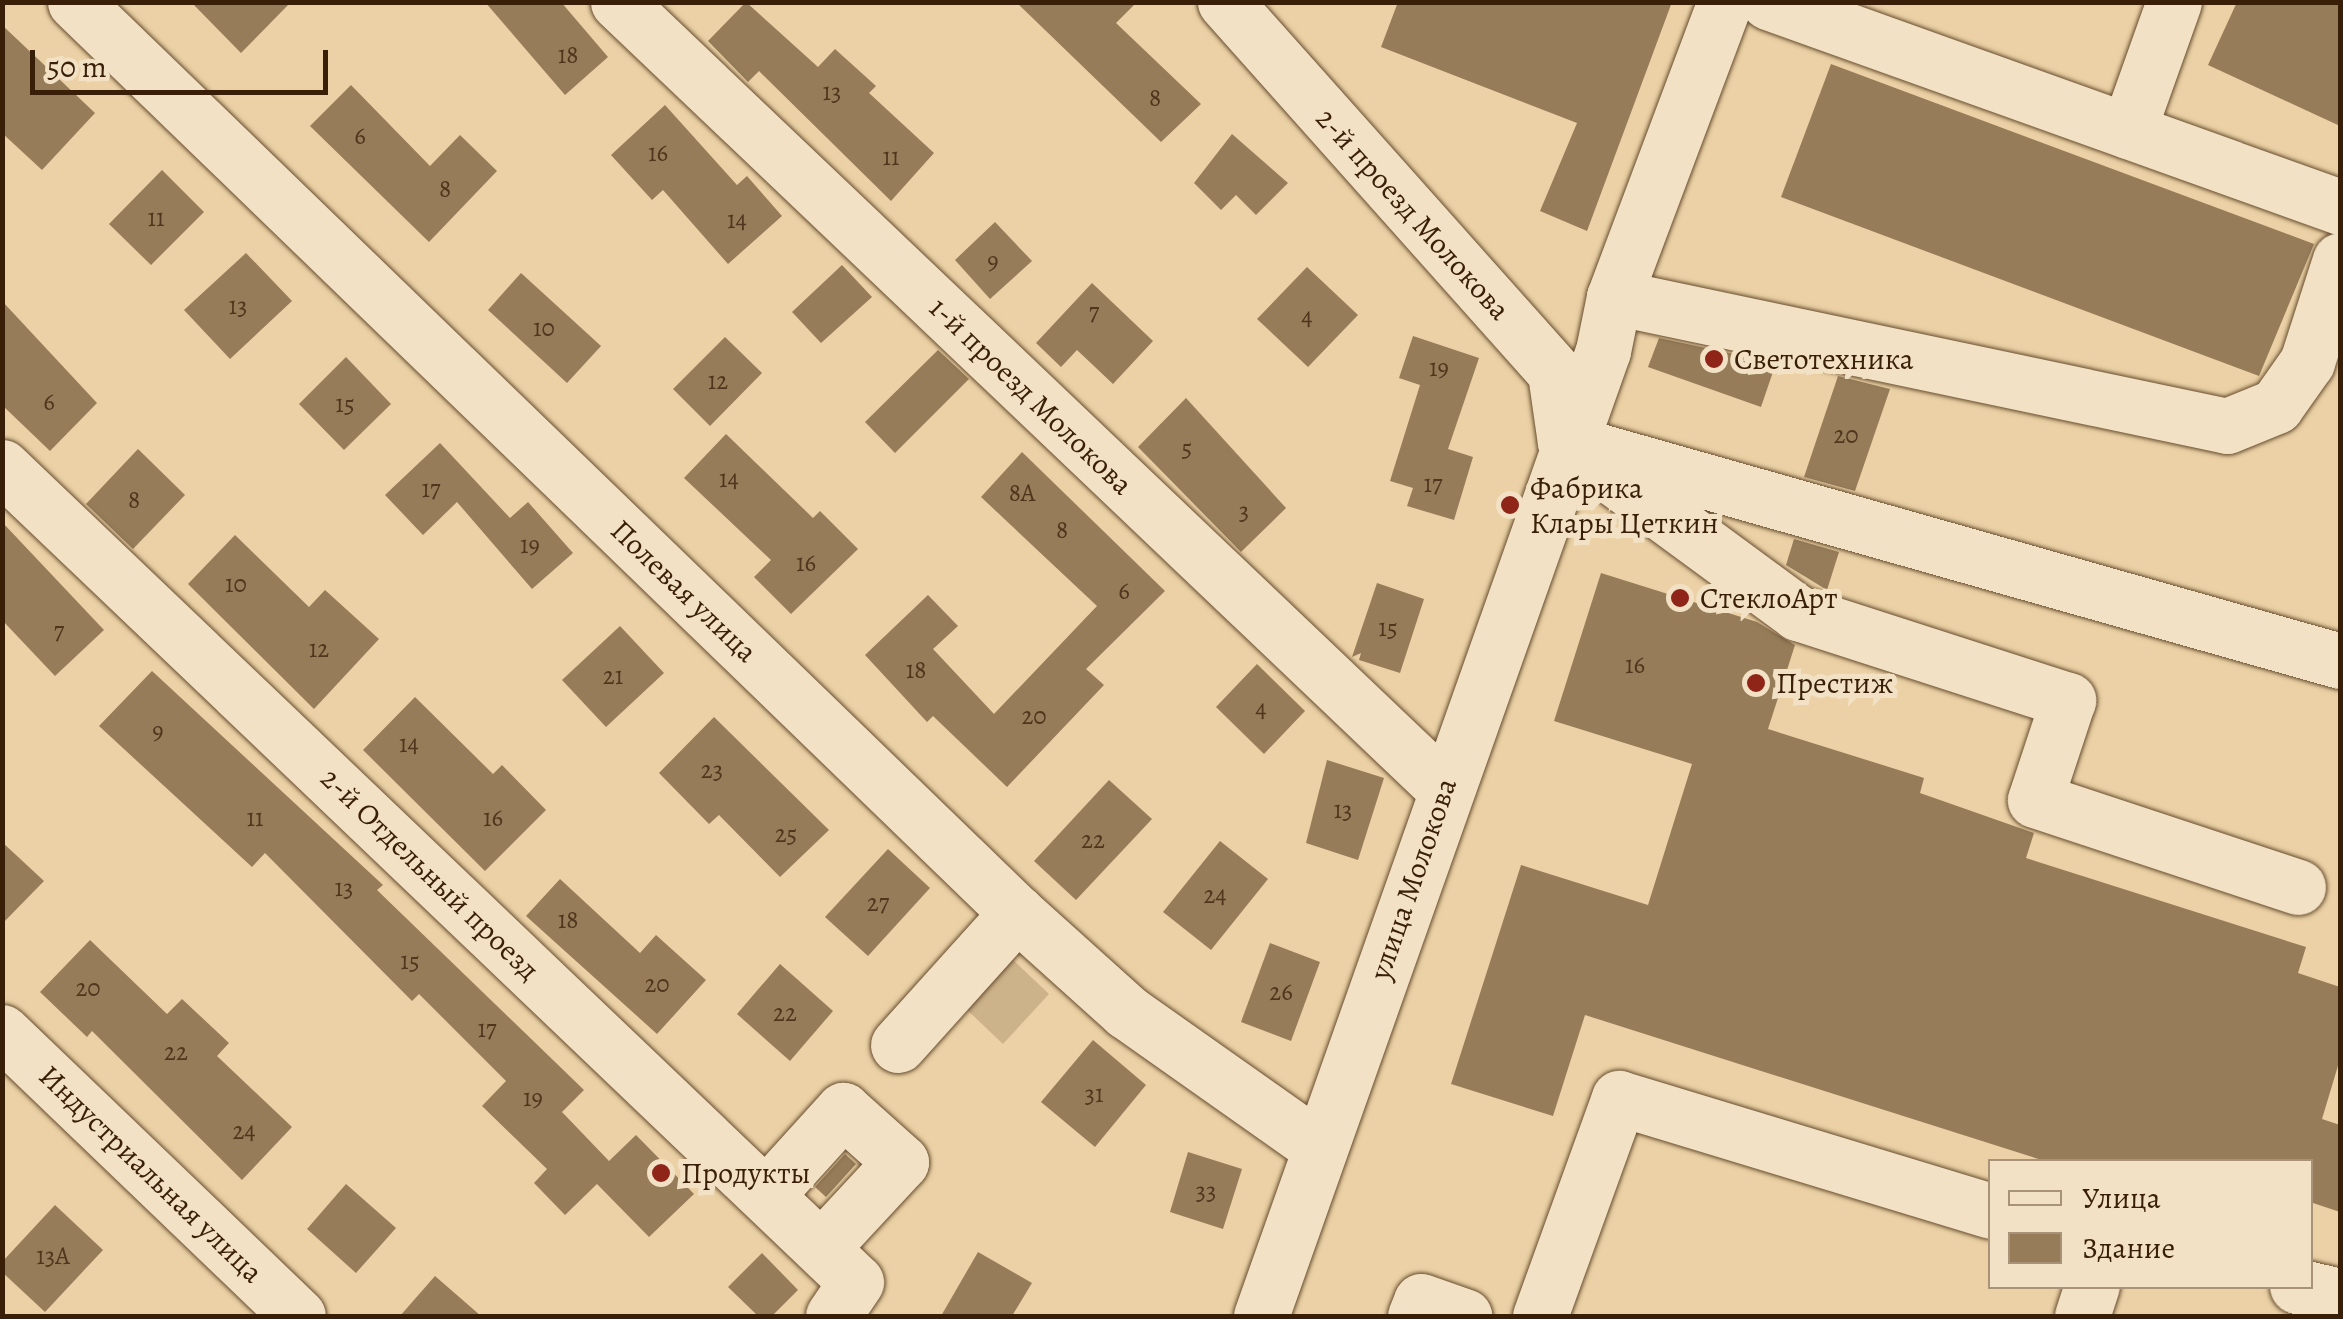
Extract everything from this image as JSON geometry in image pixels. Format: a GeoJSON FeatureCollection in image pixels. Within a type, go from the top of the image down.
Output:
{"type":"FeatureCollection","features":[{"type":"Feature","properties":{"kind":"street","name":"Полевая улица"},"geometry":{"type":"LineString","coordinates":[[75,2],[1017,913],[1128,1012],[1320,1148]]}},
{"type":"Feature","properties":{"kind":"street","name":"1-й проезд Молокова"},"geometry":{"type":"LineString","coordinates":[[618,2],[1445,789]]}},
{"type":"Feature","properties":{"kind":"street","name":"2-й проезд Молокова"},"geometry":{"type":"LineString","coordinates":[[1225,2],[1555,373],[1565,442]]}},
{"type":"Feature","properties":{"kind":"street","name":"улица Молокова"},"geometry":{"type":"LineString","coordinates":[[1262,1316],[1565,442],[1603,351],[1614,297],[1724,2]]}},
{"type":"Feature","properties":{"kind":"street"},"geometry":{"type":"LineString","coordinates":[[1768,2],[2340,207]]}},
{"type":"Feature","properties":{"kind":"street"},"geometry":{"type":"LineString","coordinates":[[2128,131],[2174,2]]}},
{"type":"Feature","properties":{"kind":"street"},"geometry":{"type":"LineString","coordinates":[[1614,297],[2227,426],[2276,406],[2308,362],[2340,260]]}},
{"type":"Feature","properties":{"kind":"street"},"geometry":{"type":"LineString","coordinates":[[1565,442],[2340,661]]}},
{"type":"Feature","properties":{"kind":"street"},"geometry":{"type":"LineString","coordinates":[[1565,442],[1798,613],[2068,700],[2034,800],[2298,887]]}},
{"type":"Feature","properties":{"kind":"street","name":"2-й Отдельный проезд"},"geometry":{"type":"LineString","coordinates":[[2,467],[766,1195],[836,1282]]}},
{"type":"Feature","properties":{"kind":"street"},"geometry":{"type":"LineString","coordinates":[[898,1044],[1017,913]]}},
{"type":"Feature","properties":{"kind":"street","name":"Индустриальная улица"},"geometry":{"type":"LineString","coordinates":[[2,1032],[298,1316]]}},
{"type":"Feature","properties":{"kind":"street"},"geometry":{"type":"LineString","coordinates":[[1540,1316],[1619,1098],[1988,1210]]}},
{"type":"Feature","properties":{"kind":"street"},"geometry":{"type":"LineString","coordinates":[[766,1195],[843,1110],[901,1162],[836,1282]]}},
{"type":"Feature","properties":{"kind":"street"},"geometry":{"type":"LineString","coordinates":[[2082,1316],[2091,1289]]}},
{"type":"Feature","properties":{"kind":"street"},"geometry":{"type":"LineString","coordinates":[[2310,1289],[2340,1296]]}},
{"type":"Feature","properties":{"kind":"street"},"geometry":{"type":"LineString","coordinates":[[1415,1316],[1421,1301],[1464,1316]]}},
{"type":"Feature","properties":{"kind":"shaded area"},"geometry":{"type":"Polygon","coordinates":[[[1011,958],[1049,994],[1003,1044],[964,1007],[1011,958]]]}},
{"type":"Feature","properties":{"kind":"building"},"geometry":{"type":"Polygon","coordinates":[[[191,2],[291,2],[241,53],[191,2]]]}},
{"type":"Feature","properties":{"kind":"building"},"geometry":{"type":"Polygon","coordinates":[[[485,2],[561,2],[608,57],[565,95],[485,2]]]}},
{"type":"Feature","properties":{"kind":"building"},"geometry":{"type":"Polygon","coordinates":[[[746,2],[818,67],[835,49],[876,86],[869,93],[934,153],[891,201],[759,71],[748,82],[708,41],[746,2]]]}},
{"type":"Feature","properties":{"kind":"building"},"geometry":{"type":"Polygon","coordinates":[[[1016,2],[1137,2],[1116,23],[1201,104],[1161,142],[1016,2]]]}},
{"type":"Feature","properties":{"kind":"building"},"geometry":{"type":"Polygon","coordinates":[[[1398,2],[1672,2],[1587,231],[1540,211],[1577,123],[1381,47],[1398,2]]]}},
{"type":"Feature","properties":{"kind":"building"},"geometry":{"type":"Polygon","coordinates":[[[2237,2],[2340,2],[2340,126],[2208,65],[2237,2]]]}},
{"type":"Feature","properties":{"kind":"building"},"geometry":{"type":"Polygon","coordinates":[[[2,25],[95,113],[42,170],[2,133],[2,25]]]}},
{"type":"Feature","properties":{"kind":"building"},"geometry":{"type":"Polygon","coordinates":[[[1831,64],[2314,244],[2259,376],[1781,197],[1831,64]]]}},
{"type":"Feature","properties":{"kind":"building"},"geometry":{"type":"Polygon","coordinates":[[[351,85],[430,166],[460,135],[497,171],[429,242],[310,126],[351,85]]]}},
{"type":"Feature","properties":{"kind":"building"},"geometry":{"type":"Polygon","coordinates":[[[665,105],[737,185],[747,176],[782,216],[728,264],[663,190],[652,200],[611,155],[665,105]]]}},
{"type":"Feature","properties":{"kind":"building"},"geometry":{"type":"Polygon","coordinates":[[[1232,134],[1288,183],[1256,215],[1236,195],[1221,210],[1194,183],[1232,134]]]}},
{"type":"Feature","properties":{"kind":"building"},"geometry":{"type":"Polygon","coordinates":[[[162,170],[204,212],[151,265],[109,224],[162,170]]]}},
{"type":"Feature","properties":{"kind":"building"},"geometry":{"type":"Polygon","coordinates":[[[995,222],[1032,261],[990,299],[955,260],[995,222]]]}},
{"type":"Feature","properties":{"kind":"building"},"geometry":{"type":"Polygon","coordinates":[[[246,253],[292,301],[230,359],[184,310],[246,253]]]}},
{"type":"Feature","properties":{"kind":"building"},"geometry":{"type":"Polygon","coordinates":[[[842,265],[872,297],[821,343],[792,312],[842,265]]]}},
{"type":"Feature","properties":{"kind":"building"},"geometry":{"type":"Polygon","coordinates":[[[1307,267],[1358,315],[1308,367],[1257,319],[1307,267]]]}},
{"type":"Feature","properties":{"kind":"building"},"geometry":{"type":"Polygon","coordinates":[[[521,273],[601,346],[567,383],[488,310],[521,273]]]}},
{"type":"Feature","properties":{"kind":"building"},"geometry":{"type":"Polygon","coordinates":[[[1092,283],[1153,341],[1113,384],[1077,350],[1061,367],[1036,343],[1092,283]]]}},
{"type":"Feature","properties":{"kind":"building"},"geometry":{"type":"Polygon","coordinates":[[[2,301],[97,403],[50,451],[2,405],[2,301]]]}},
{"type":"Feature","properties":{"kind":"building"},"geometry":{"type":"Polygon","coordinates":[[[1413,336],[1479,358],[1448,449],[1473,457],[1454,520],[1407,506],[1413,488],[1390,481],[1420,385],[1399,378],[1413,336]]]}},
{"type":"Feature","properties":{"kind":"building"},"geometry":{"type":"Polygon","coordinates":[[[725,337],[762,373],[710,426],[673,389],[725,337]]]}},
{"type":"Feature","properties":{"kind":"building","name":"Светотехника"},"geometry":{"type":"Polygon","coordinates":[[[1659,338],[1776,363],[1761,407],[1648,367],[1659,338]]]}},
{"type":"Feature","properties":{"kind":"building"},"geometry":{"type":"Polygon","coordinates":[[[938,350],[969,379],[895,453],[865,422],[938,350]]]}},
{"type":"Feature","properties":{"kind":"building"},"geometry":{"type":"Polygon","coordinates":[[[346,357],[391,404],[344,450],[299,404],[346,357]]]}},
{"type":"Feature","properties":{"kind":"building"},"geometry":{"type":"Polygon","coordinates":[[[1838,376],[1890,389],[1855,491],[1804,477],[1838,376]]]}},
{"type":"Feature","properties":{"kind":"building"},"geometry":{"type":"Polygon","coordinates":[[[1186,398],[1286,508],[1241,552],[1138,447],[1186,398]]]}},
{"type":"Feature","properties":{"kind":"building"},"geometry":{"type":"Polygon","coordinates":[[[726,434],[813,518],[820,511],[858,549],[791,614],[754,577],[771,560],[684,478],[726,434]]]}},
{"type":"Feature","properties":{"kind":"building"},"geometry":{"type":"Polygon","coordinates":[[[440,443],[510,518],[528,502],[573,553],[532,589],[457,502],[423,535],[385,495],[440,443]]]}},
{"type":"Feature","properties":{"kind":"building"},"geometry":{"type":"Polygon","coordinates":[[[138,449],[185,495],[133,549],[86,504],[138,449]]]}},
{"type":"Feature","properties":{"kind":"building"},"geometry":{"type":"Polygon","coordinates":[[[1022,452],[1165,591],[1086,669],[1104,685],[1007,787],[933,716],[927,722],[865,655],[928,595],[958,626],[933,649],[994,714],[1097,606],[981,497],[1022,452]]]}},
{"type":"Feature","properties":{"kind":"building"},"geometry":{"type":"Polygon","coordinates":[[[2,522],[104,630],[55,676],[2,620],[2,522]]]}},
{"type":"Feature","properties":{"kind":"building"},"geometry":{"type":"Polygon","coordinates":[[[235,535],[309,607],[325,590],[379,639],[314,709],[188,584],[235,535]]]}},
{"type":"Feature","properties":{"kind":"building"},"geometry":{"type":"Polygon","coordinates":[[[1794,539],[1839,552],[1827,590],[1786,565],[1794,539]]]}},
{"type":"Feature","properties":{"kind":"building"},"geometry":{"type":"Polygon","coordinates":[[[1601,573],[1757,622],[1795,645],[1768,729],[1924,778],[1920,793],[2034,833],[2026,858],[2306,947],[2298,973],[2340,987],[2340,1059],[2322,1119],[2340,1125],[2340,1212],[2313,1203],[2313,1159],[2039,1159],[1585,1015],[1553,1116],[1451,1084],[1521,865],[1648,905],[1692,764],[1554,721],[1601,573]]]}},
{"type":"Feature","properties":{"kind":"building"},"geometry":{"type":"Polygon","coordinates":[[[1377,583],[1424,599],[1400,673],[1359,660],[1361,653],[1352,657],[1377,583]]]}},
{"type":"Feature","properties":{"kind":"building"},"geometry":{"type":"Polygon","coordinates":[[[620,626],[664,673],[606,727],[562,680],[620,626]]]}},
{"type":"Feature","properties":{"kind":"building"},"geometry":{"type":"Polygon","coordinates":[[[1257,664],[1305,711],[1264,754],[1216,707],[1257,664]]]}},
{"type":"Feature","properties":{"kind":"building"},"geometry":{"type":"Polygon","coordinates":[[[152,671],[383,885],[377,890],[584,1090],[562,1112],[609,1161],[636,1135],[694,1194],[649,1237],[597,1184],[565,1215],[534,1183],[547,1169],[482,1106],[506,1081],[419,994],[412,1001],[265,853],[252,867],[99,726],[152,671]]]}},
{"type":"Feature","properties":{"kind":"building"},"geometry":{"type":"Polygon","coordinates":[[[415,697],[493,774],[502,765],[546,810],[485,871],[363,750],[415,697]]]}},
{"type":"Feature","properties":{"kind":"building"},"geometry":{"type":"Polygon","coordinates":[[[714,717],[829,830],[780,877],[719,815],[709,824],[659,773],[714,717]]]}},
{"type":"Feature","properties":{"kind":"building"},"geometry":{"type":"Polygon","coordinates":[[[1327,760],[1384,778],[1358,860],[1306,843],[1327,760]]]}},
{"type":"Feature","properties":{"kind":"building"},"geometry":{"type":"Polygon","coordinates":[[[1109,780],[1152,819],[1076,900],[1034,861],[1109,780]]]}},
{"type":"Feature","properties":{"kind":"building"},"geometry":{"type":"Polygon","coordinates":[[[1220,841],[1268,879],[1211,950],[1163,912],[1220,841]]]}},
{"type":"Feature","properties":{"kind":"building"},"geometry":{"type":"Polygon","coordinates":[[[2,842],[44,881],[2,924],[2,842]]]}},
{"type":"Feature","properties":{"kind":"building"},"geometry":{"type":"Polygon","coordinates":[[[888,849],[930,888],[868,956],[825,917],[888,849]]]}},
{"type":"Feature","properties":{"kind":"building"},"geometry":{"type":"Polygon","coordinates":[[[560,879],[640,953],[656,935],[706,980],[657,1034],[526,916],[560,879]]]}},
{"type":"Feature","properties":{"kind":"building"},"geometry":{"type":"Polygon","coordinates":[[[90,940],[167,1014],[182,999],[229,1043],[217,1056],[292,1127],[242,1180],[92,1031],[87,1037],[40,992],[90,940]]]}},
{"type":"Feature","properties":{"kind":"building"},"geometry":{"type":"Polygon","coordinates":[[[1270,943],[1320,962],[1291,1041],[1241,1022],[1270,943]]]}},
{"type":"Feature","properties":{"kind":"building"},"geometry":{"type":"Polygon","coordinates":[[[780,964],[833,1011],[790,1061],[737,1014],[780,964]]]}},
{"type":"Feature","properties":{"kind":"building"},"geometry":{"type":"Polygon","coordinates":[[[1093,1040],[1146,1085],[1095,1147],[1041,1102],[1093,1040]]]}},
{"type":"Feature","properties":{"kind":"building"},"geometry":{"type":"Polygon","coordinates":[[[1188,1152],[1242,1169],[1223,1229],[1170,1212],[1188,1152]]]}},
{"type":"Feature","properties":{"kind":"building"},"geometry":{"type":"Polygon","coordinates":[[[845,1154],[856,1164],[826,1197],[815,1187],[845,1154]]]}},
{"type":"Feature","properties":{"kind":"building"},"geometry":{"type":"Polygon","coordinates":[[[346,1184],[396,1228],[356,1273],[307,1229],[346,1184]]]}},
{"type":"Feature","properties":{"kind":"building"},"geometry":{"type":"Polygon","coordinates":[[[55,1205],[103,1250],[45,1312],[2,1272],[2,1262],[55,1205]]]}},
{"type":"Feature","properties":{"kind":"building"},"geometry":{"type":"Polygon","coordinates":[[[978,1252],[1032,1283],[1012,1316],[941,1316],[978,1252]]]}},
{"type":"Feature","properties":{"kind":"building"},"geometry":{"type":"Polygon","coordinates":[[[762,1253],[798,1290],[772,1316],[758,1316],[728,1287],[762,1253]]]}},
{"type":"Feature","properties":{"kind":"building"},"geometry":{"type":"Polygon","coordinates":[[[435,1276],[481,1316],[400,1316],[435,1276]]]}},
{"type":"Feature","properties":{"kind":"place","name":"Светотехника"},"geometry":{"type":"Point","coordinates":[1714,359]}},
{"type":"Feature","properties":{"kind":"place","name":"Фабрика Клары Цеткин"},"geometry":{"type":"Point","coordinates":[1510,505]}},
{"type":"Feature","properties":{"kind":"place","name":"СтеклоАрт"},"geometry":{"type":"Point","coordinates":[1680,598]}},
{"type":"Feature","properties":{"kind":"place","name":"Престиж"},"geometry":{"type":"Point","coordinates":[1756,683]}},
{"type":"Feature","properties":{"kind":"place","name":"Продукты"},"geometry":{"type":"Point","coordinates":[661,1173]}}]}
